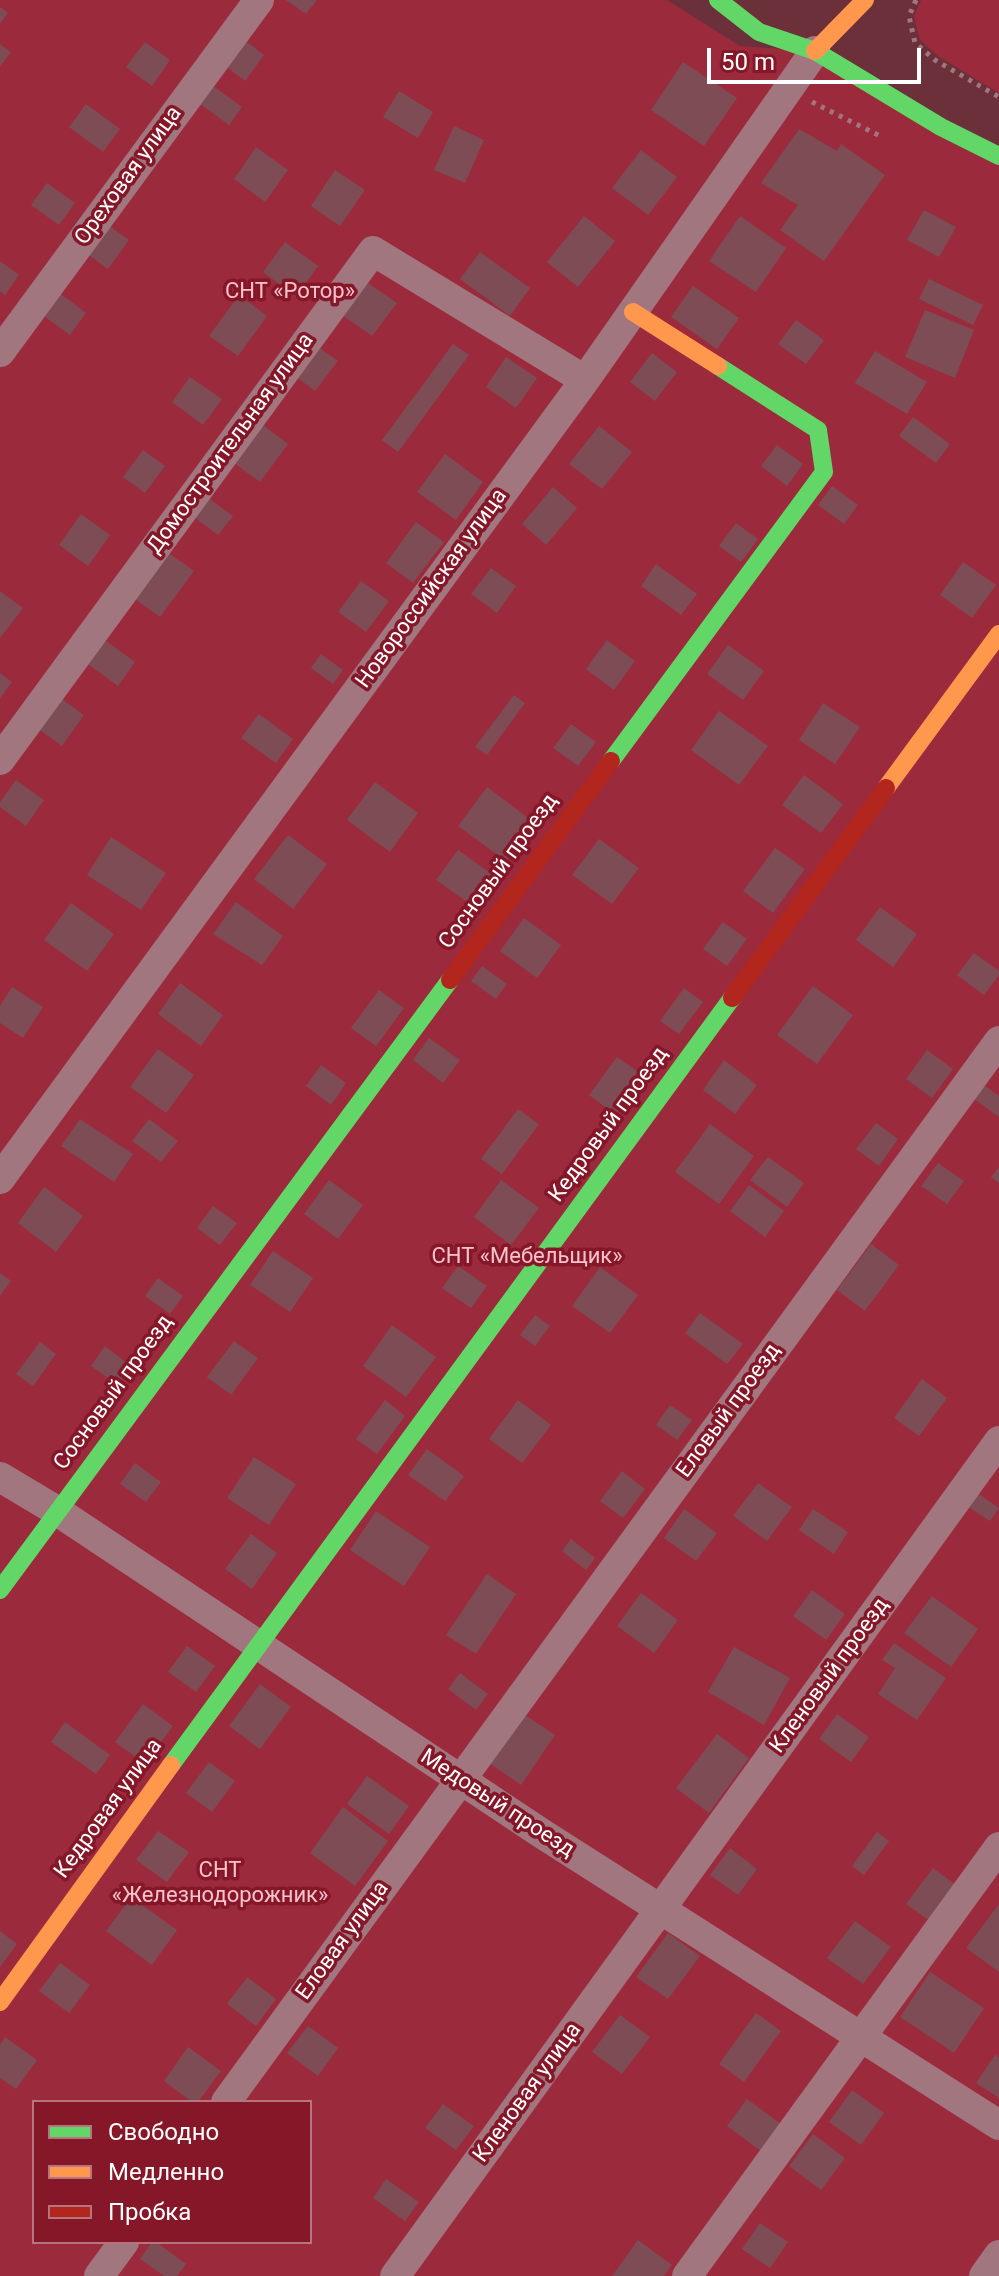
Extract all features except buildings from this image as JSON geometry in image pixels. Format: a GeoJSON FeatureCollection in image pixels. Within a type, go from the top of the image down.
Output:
{"type":"FeatureCollection","features":[{"type":"Feature","properties":{"kind":"street","name":"Ореховая улица"},"geometry":{"type":"LineString","coordinates":[[0,352],[259,0]]}},
{"type":"Feature","properties":{"kind":"street"},"geometry":{"type":"LineString","coordinates":[[718,0],[759,32],[815,51],[941,127],[999,156]]}},
{"type":"Feature","properties":{"kind":"street","name":"Новороссийская улица"},"geometry":{"type":"LineString","coordinates":[[0,1179],[585,380],[815,51],[865,0]]}},
{"type":"Feature","properties":{"kind":"street"},"geometry":{"type":"LineString","coordinates":[[785,21],[815,51]]}},
{"type":"Feature","properties":{"kind":"street","name":"Домостроительная улица"},"geometry":{"type":"LineString","coordinates":[[0,760],[373,251],[585,380]]}},
{"type":"Feature","properties":{"kind":"street","name":"Сосновый проезд"},"geometry":{"type":"LineString","coordinates":[[0,1590],[824,472],[818,430],[633,312]]}},
{"type":"Feature","properties":{"kind":"street","name":"Кедровый проезд"},"geometry":{"type":"LineString","coordinates":[[258,1644],[999,634]]}},
{"type":"Feature","properties":{"kind":"street","name":"Еловый проезд"},"geometry":{"type":"LineString","coordinates":[[460,1781],[999,1041]]}},
{"type":"Feature","properties":{"kind":"street","name":"Кленовый проезд"},"geometry":{"type":"LineString","coordinates":[[660,1910],[999,1441]]}},
{"type":"Feature","properties":{"kind":"street","name":"Медовый проезд"},"geometry":{"type":"LineString","coordinates":[[0,1477],[57,1511],[460,1781],[999,2125]]}},
{"type":"Feature","properties":{"kind":"street","name":"Кедровая улица"},"geometry":{"type":"LineString","coordinates":[[0,2002],[258,1644]]}},
{"type":"Feature","properties":{"kind":"street","name":"Еловая улица"},"geometry":{"type":"LineString","coordinates":[[227,2100],[460,1781]]}},
{"type":"Feature","properties":{"kind":"street"},"geometry":{"type":"LineString","coordinates":[[687,2276],[999,1847]]}},
{"type":"Feature","properties":{"kind":"street","name":"Кленовая улица"},"geometry":{"type":"LineString","coordinates":[[395,2276],[660,1910]]}},
{"type":"Feature","properties":{"kind":"street"},"geometry":{"type":"LineString","coordinates":[[99,2276],[123,2244]]}},
{"type":"Feature","properties":{"kind":"street"},"geometry":{"type":"LineString","coordinates":[[984,2276],[999,2255]]}},
{"type":"Feature","properties":{"kind":"path"},"geometry":{"type":"LineString","coordinates":[[916,0],[909,16],[915,43],[935,60],[999,97]]}},
{"type":"Feature","properties":{"kind":"green space"},"geometry":{"type":"Polygon","coordinates":[[[0,0],[667,0],[740,46],[815,51],[999,156],[999,2276],[0,2276],[0,0]]]}},
{"type":"Feature","properties":{"kind":"green space"},"geometry":{"type":"Polygon","coordinates":[[[921,0],[999,0],[999,93],[938,56],[920,40],[914,16],[921,0]]]}},
{"type":"Feature","properties":{"kind":"traffic: fast"},"geometry":{"type":"LineString","coordinates":[[718,0],[759,32],[815,51],[941,127],[999,156]]}},
{"type":"Feature","properties":{"kind":"traffic: fast"},"geometry":{"type":"LineString","coordinates":[[611,761],[824,472],[818,430],[718,366]]}},
{"type":"Feature","properties":{"kind":"traffic: fast"},"geometry":{"type":"LineString","coordinates":[[0,1590],[450,980]]}},
{"type":"Feature","properties":{"kind":"traffic: fast"},"geometry":{"type":"LineString","coordinates":[[171,1765],[732,998]]}},
{"type":"Feature","properties":{"kind":"traffic: slow"},"geometry":{"type":"LineString","coordinates":[[815,51],[865,0]]}},
{"type":"Feature","properties":{"kind":"traffic: slow"},"geometry":{"type":"LineString","coordinates":[[633,312],[718,366]]}},
{"type":"Feature","properties":{"kind":"traffic: slow"},"geometry":{"type":"LineString","coordinates":[[886,788],[999,634]]}},
{"type":"Feature","properties":{"kind":"traffic: slow"},"geometry":{"type":"LineString","coordinates":[[0,2002],[171,1765]]}},
{"type":"Feature","properties":{"kind":"traffic: jam"},"geometry":{"type":"LineString","coordinates":[[450,980],[611,761]]}},
{"type":"Feature","properties":{"kind":"traffic: jam"},"geometry":{"type":"LineString","coordinates":[[732,998],[886,788]]}},
{"type":"Feature","properties":{"kind":"park label","name":"СНТ «Ротор»"},"geometry":{"type":"Point","coordinates":[290,292]}},
{"type":"Feature","properties":{"kind":"park label","name":"СНТ «Мебельщик»"},"geometry":{"type":"Point","coordinates":[527,1257]}},
{"type":"Feature","properties":{"kind":"park label","name":"СНТ «Железнодорожник»"},"geometry":{"type":"Point","coordinates":[220,1884]}}]}
